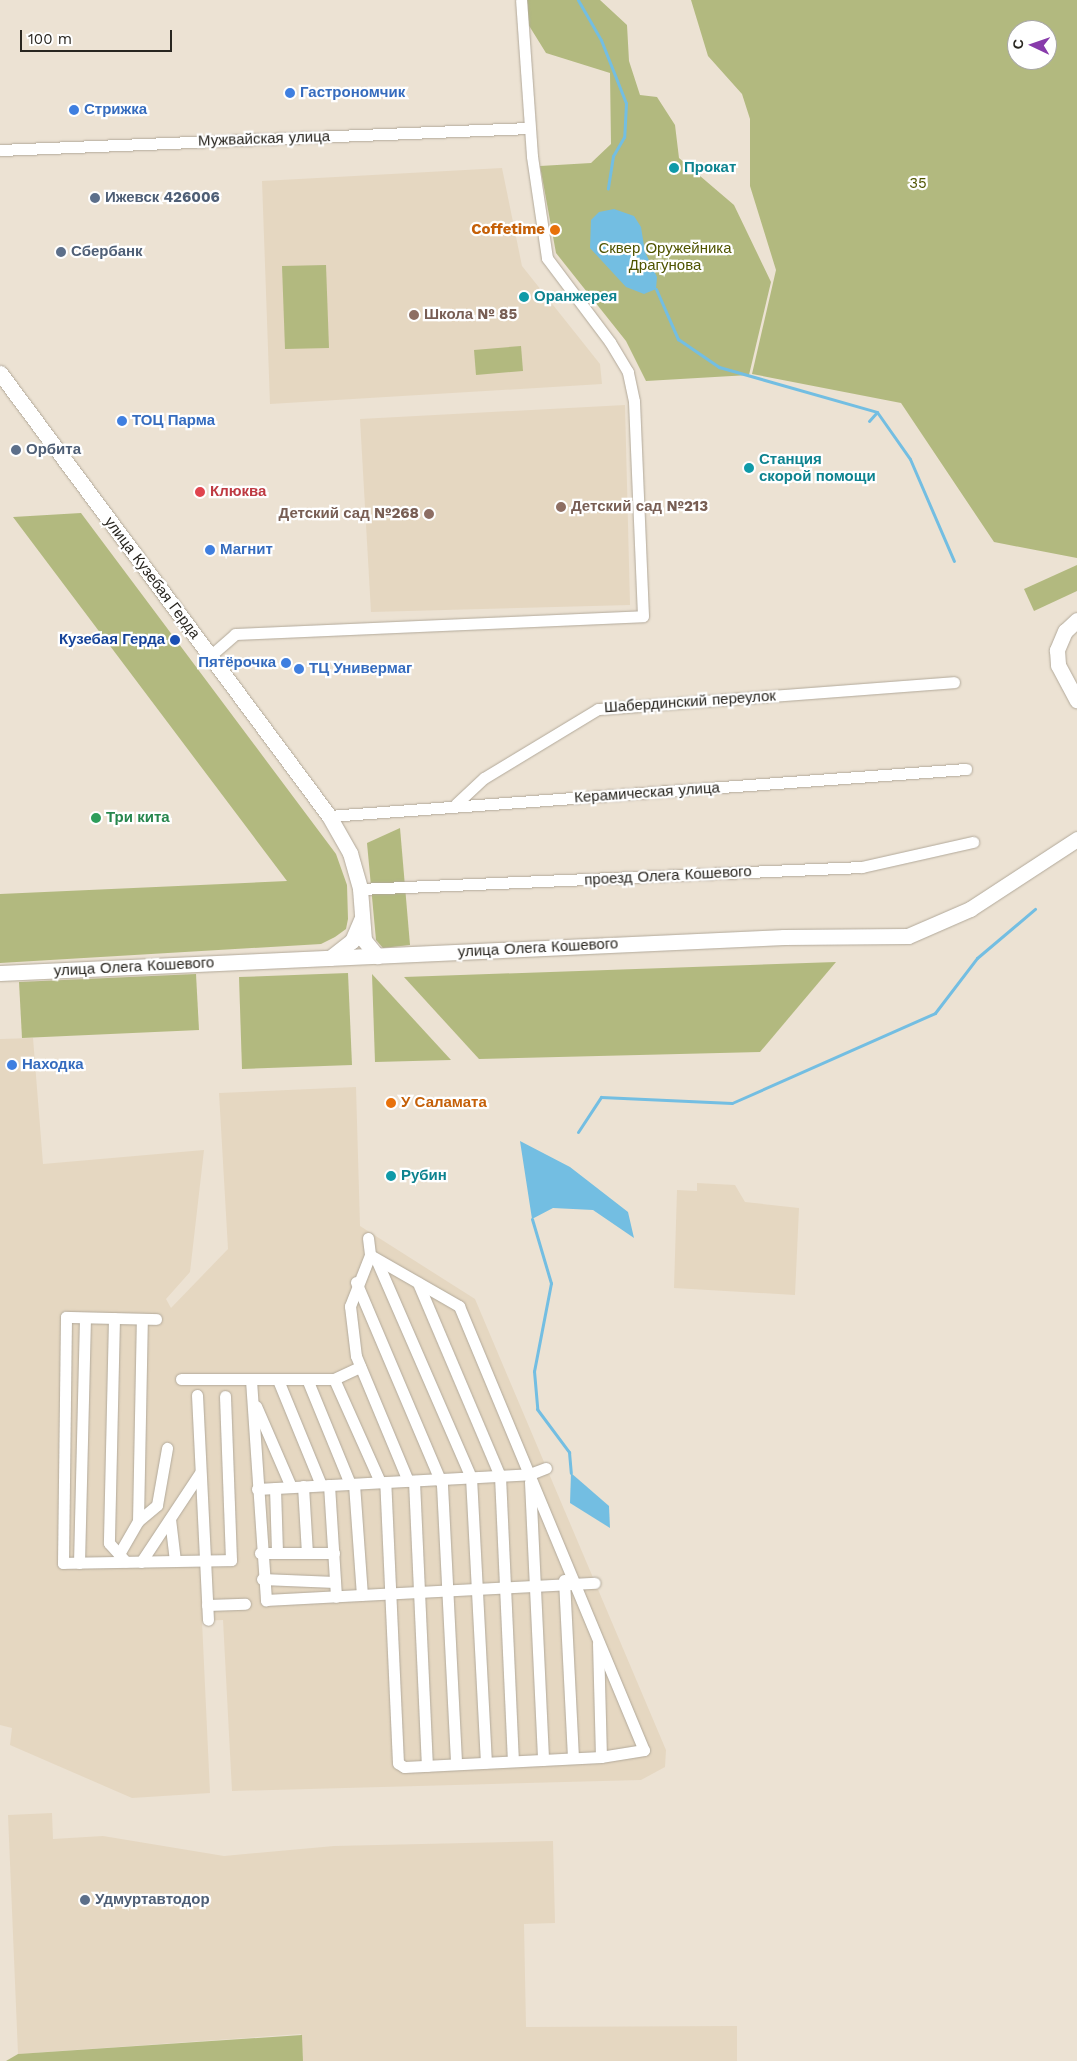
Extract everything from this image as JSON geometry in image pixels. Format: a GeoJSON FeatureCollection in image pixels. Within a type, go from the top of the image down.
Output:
{"type":"FeatureCollection","features":[{"type":"Feature","properties":{"kind":"main road","name":"улица Кузебая Герда"},"geometry":{"type":"LineString","coordinates":[[0,373],[329,816],[350,853],[360,889],[364,940],[377,956]]}},
{"type":"Feature","properties":{"kind":"main road"},"geometry":{"type":"LineString","coordinates":[[1077,620],[1065,631],[1058,650],[1058,665],[1077,700]]}},
{"type":"Feature","properties":{"kind":"main road","name":"улица Олега Кошевого"},"geometry":{"type":"LineString","coordinates":[[1054,854],[1077,828]]}},
{"type":"Feature","properties":{"kind":"main road","name":"улица Олега Кошевого"},"geometry":{"type":"LineString","coordinates":[[0,973],[784,936],[908,936],[970,909],[1077,839]]}},
{"type":"Feature","properties":{"kind":"main road"},"geometry":{"type":"LineString","coordinates":[[329,958],[352,941],[362,918]]}},
{"type":"Feature","properties":{"kind":"street"},"geometry":{"type":"LineString","coordinates":[[210,656],[235,634],[643,616],[634,401],[628,372],[547,258],[538,222],[529,128],[521,0]]}},
{"type":"Feature","properties":{"kind":"street","name":"Мужвайская улица"},"geometry":{"type":"LineString","coordinates":[[0,150],[529,128]]}},
{"type":"Feature","properties":{"kind":"street","name":"Шабердинский переулок"},"geometry":{"type":"LineString","coordinates":[[456,804],[484,778],[598,709],[954,682]]}},
{"type":"Feature","properties":{"kind":"street","name":"Керамическая улица"},"geometry":{"type":"LineString","coordinates":[[329,816],[456,804],[966,769]]}},
{"type":"Feature","properties":{"kind":"street","name":"проезд Олега Кошевого"},"geometry":{"type":"LineString","coordinates":[[360,889],[862,867],[973,842]]}},
{"type":"Feature","properties":{"kind":"street"},"geometry":{"type":"LineString","coordinates":[[368,1238],[373,1257],[471,1478],[486,1763]]}},
{"type":"Feature","properties":{"kind":"street"},"geometry":{"type":"LineString","coordinates":[[373,1257],[356,1282],[350,1306],[360,1367],[411,1481],[428,1766]]}},
{"type":"Feature","properties":{"kind":"street"},"geometry":{"type":"LineString","coordinates":[[334,1379],[382,1482],[390,1594],[398,1763],[428,1766],[601,1757],[644,1750],[598,1635],[459,1306],[373,1257]]}},
{"type":"Feature","properties":{"kind":"street"},"geometry":{"type":"LineString","coordinates":[[356,1282],[440,1479],[448,1591],[456,1764]]}},
{"type":"Feature","properties":{"kind":"street"},"geometry":{"type":"LineString","coordinates":[[418,1283],[500,1476],[514,1761]]}},
{"type":"Feature","properties":{"kind":"street"},"geometry":{"type":"LineString","coordinates":[[156,1319],[66,1317],[63,1563],[123,1558],[141,1562],[231,1560],[225,1396]]}},
{"type":"Feature","properties":{"kind":"street"},"geometry":{"type":"LineString","coordinates":[[79,1563],[85,1318]]}},
{"type":"Feature","properties":{"kind":"street"},"geometry":{"type":"LineString","coordinates":[[114,1318],[109,1543],[123,1558]]}},
{"type":"Feature","properties":{"kind":"street"},"geometry":{"type":"LineString","coordinates":[[123,1558],[138,1521],[142,1319]]}},
{"type":"Feature","properties":{"kind":"street"},"geometry":{"type":"LineString","coordinates":[[181,1379],[334,1379],[360,1367]]}},
{"type":"Feature","properties":{"kind":"street"},"geometry":{"type":"LineString","coordinates":[[307,1379],[352,1484],[362,1595]]}},
{"type":"Feature","properties":{"kind":"street"},"geometry":{"type":"LineString","coordinates":[[251,1380],[260,1553],[266,1600],[595,1583]]}},
{"type":"Feature","properties":{"kind":"street"},"geometry":{"type":"LineString","coordinates":[[278,1380],[325,1485],[334,1553],[336,1597]]}},
{"type":"Feature","properties":{"kind":"street"},"geometry":{"type":"LineString","coordinates":[[197,1394],[208,1620]]}},
{"type":"Feature","properties":{"kind":"street"},"geometry":{"type":"LineString","coordinates":[[252,1398],[291,1487]]}},
{"type":"Feature","properties":{"kind":"street"},"geometry":{"type":"LineString","coordinates":[[138,1521],[157,1505],[168,1448]]}},
{"type":"Feature","properties":{"kind":"street"},"geometry":{"type":"LineString","coordinates":[[257,1489],[530,1474],[546,1468]]}},
{"type":"Feature","properties":{"kind":"street"},"geometry":{"type":"LineString","coordinates":[[141,1562],[200,1474]]}},
{"type":"Feature","properties":{"kind":"street"},"geometry":{"type":"LineString","coordinates":[[530,1474],[544,1760]]}},
{"type":"Feature","properties":{"kind":"street"},"geometry":{"type":"LineString","coordinates":[[303,1486],[307,1553]]}},
{"type":"Feature","properties":{"kind":"street"},"geometry":{"type":"LineString","coordinates":[[275,1488],[277,1553]]}},
{"type":"Feature","properties":{"kind":"street"},"geometry":{"type":"LineString","coordinates":[[170,1519],[175,1561]]}},
{"type":"Feature","properties":{"kind":"street"},"geometry":{"type":"LineString","coordinates":[[260,1553],[334,1553]]}},
{"type":"Feature","properties":{"kind":"street"},"geometry":{"type":"LineString","coordinates":[[565,1557],[564,1586],[573,1758]]}},
{"type":"Feature","properties":{"kind":"street"},"geometry":{"type":"LineString","coordinates":[[262,1579],[335,1582]]}},
{"type":"Feature","properties":{"kind":"street"},"geometry":{"type":"LineString","coordinates":[[207,1605],[245,1604]]}},
{"type":"Feature","properties":{"kind":"street"},"geometry":{"type":"LineString","coordinates":[[598,1635],[601,1757]]}},
{"type":"Feature","properties":{"kind":"shaded area","name":"Школа № 85"},"geometry":{"type":"Polygon","coordinates":[[[502,168],[522,266],[600,364],[602,384],[270,404],[262,181],[502,168]]]}},
{"type":"Feature","properties":{"kind":"shaded area"},"geometry":{"type":"Polygon","coordinates":[[[625,405],[630,605],[371,612],[360,419],[625,405]]]}},
{"type":"Feature","properties":{"kind":"shaded area"},"geometry":{"type":"Polygon","coordinates":[[[33,1038],[43,1164],[204,1150],[190,1272],[166,1299],[171,1308],[228,1249],[219,1093],[356,1087],[360,1226],[475,1299],[666,1750],[665,1767],[641,1780],[232,1791],[223,1620],[202,1621],[210,1793],[132,1798],[10,1745],[12,1728],[0,1725],[0,1039],[33,1038]]]}},
{"type":"Feature","properties":{"kind":"shaded area"},"geometry":{"type":"Polygon","coordinates":[[[697,1183],[735,1185],[745,1202],[799,1208],[795,1295],[674,1288],[677,1190],[697,1191],[697,1183]]]}},
{"type":"Feature","properties":{"kind":"shaded area"},"geometry":{"type":"Polygon","coordinates":[[[52,1813],[53,1839],[103,1836],[224,1856],[334,1846],[553,1841],[555,1923],[524,1924],[526,2027],[737,2026],[737,2061],[303,2061],[301,2034],[18,2054],[8,1815],[52,1813]]]}},
{"type":"Feature","properties":{"kind":"green space","name":"Сквер Оружейника Драгунова"},"geometry":{"type":"Polygon","coordinates":[[[525,0],[600,0],[627,25],[629,61],[640,95],[657,97],[675,125],[679,158],[734,205],[771,282],[749,375],[646,381],[626,341],[556,253],[540,166],[591,163],[611,144],[610,73],[546,53],[528,24],[525,0]]]}},
{"type":"Feature","properties":{"kind":"green space","name":"35"},"geometry":{"type":"Polygon","coordinates":[[[691,0],[1077,0],[1077,558],[994,542],[901,403],[752,374],[776,270],[750,186],[750,119],[742,94],[708,56],[691,0]]]}},
{"type":"Feature","properties":{"kind":"green space"},"geometry":{"type":"Polygon","coordinates":[[[326,265],[329,348],[285,349],[282,266],[326,265]]]}},
{"type":"Feature","properties":{"kind":"green space"},"geometry":{"type":"Polygon","coordinates":[[[521,346],[523,371],[476,375],[474,350],[521,346]]]}},
{"type":"Feature","properties":{"kind":"green space"},"geometry":{"type":"Polygon","coordinates":[[[81,513],[336,854],[347,885],[348,919],[346,929],[335,937],[321,944],[0,963],[0,894],[287,881],[13,517],[81,513]]]}},
{"type":"Feature","properties":{"kind":"green space"},"geometry":{"type":"Polygon","coordinates":[[[1077,565],[1077,591],[1034,611],[1024,589],[1077,565]]]}},
{"type":"Feature","properties":{"kind":"green space"},"geometry":{"type":"Polygon","coordinates":[[[400,828],[410,945],[383,948],[376,940],[367,843],[400,828]]]}},
{"type":"Feature","properties":{"kind":"green space"},"geometry":{"type":"Polygon","coordinates":[[[836,962],[760,1052],[479,1059],[404,977],[836,962]]]}},
{"type":"Feature","properties":{"kind":"green space"},"geometry":{"type":"Polygon","coordinates":[[[348,973],[352,1065],[242,1069],[239,977],[348,973]]]}},
{"type":"Feature","properties":{"kind":"green space"},"geometry":{"type":"Polygon","coordinates":[[[196,974],[199,1030],[22,1038],[19,982],[196,974]]]}},
{"type":"Feature","properties":{"kind":"green space"},"geometry":{"type":"Polygon","coordinates":[[[372,974],[451,1060],[375,1062],[372,974]]]}},
{"type":"Feature","properties":{"kind":"green space"},"geometry":{"type":"Polygon","coordinates":[[[302,2035],[303,2061],[6,2061],[18,2054],[302,2035]]]}},
{"type":"Feature","properties":{"kind":"water"},"geometry":{"type":"Polygon","coordinates":[[[614,209],[634,216],[641,227],[645,252],[657,277],[656,289],[644,294],[626,287],[590,248],[591,220],[599,212],[614,209]]]}},
{"type":"Feature","properties":{"kind":"water"},"geometry":{"type":"Polygon","coordinates":[[[520,1141],[570,1167],[628,1212],[634,1238],[593,1210],[553,1208],[532,1219],[520,1141]]]}},
{"type":"Feature","properties":{"kind":"water"},"geometry":{"type":"Polygon","coordinates":[[[571,1473],[609,1506],[610,1528],[570,1503],[571,1473]]]}},
{"type":"Feature","properties":{"kind":"waterway"},"geometry":{"type":"LineString","coordinates":[[578,0],[601,40],[626,103],[624,137],[613,156],[608,189]]}},
{"type":"Feature","properties":{"kind":"waterway"},"geometry":{"type":"LineString","coordinates":[[656,289],[678,339],[719,367],[877,412],[910,459],[954,561]]}},
{"type":"Feature","properties":{"kind":"waterway"},"geometry":{"type":"LineString","coordinates":[[869,421],[877,412]]}},
{"type":"Feature","properties":{"kind":"waterway"},"geometry":{"type":"LineString","coordinates":[[578,1132],[601,1097],[732,1103],[935,1013],[977,958],[1035,909]]}},
{"type":"Feature","properties":{"kind":"waterway"},"geometry":{"type":"LineString","coordinates":[[532,1219],[551,1283],[534,1371],[537,1409],[569,1452],[571,1473]]}},
{"type":"Feature","properties":{"kind":"place","name":"Гастрономчик"},"geometry":{"type":"Point","coordinates":[290,93]}},
{"type":"Feature","properties":{"kind":"place","name":"Стрижка"},"geometry":{"type":"Point","coordinates":[74,110]}},
{"type":"Feature","properties":{"kind":"place","name":"Прокат"},"geometry":{"type":"Point","coordinates":[674,168]}},
{"type":"Feature","properties":{"kind":"place","name":"Ижевск 426006"},"geometry":{"type":"Point","coordinates":[95,198]}},
{"type":"Feature","properties":{"kind":"place","name":"Coffetime"},"geometry":{"type":"Point","coordinates":[555,230]}},
{"type":"Feature","properties":{"kind":"place","name":"Сбербанк"},"geometry":{"type":"Point","coordinates":[61,252]}},
{"type":"Feature","properties":{"kind":"place","name":"Оранжерея"},"geometry":{"type":"Point","coordinates":[524,297]}},
{"type":"Feature","properties":{"kind":"place","name":"Школа № 85"},"geometry":{"type":"Point","coordinates":[414,315]}},
{"type":"Feature","properties":{"kind":"place","name":"ТОЦ Парма"},"geometry":{"type":"Point","coordinates":[122,421]}},
{"type":"Feature","properties":{"kind":"place","name":"Орбита"},"geometry":{"type":"Point","coordinates":[16,450]}},
{"type":"Feature","properties":{"kind":"place","name":"Станция скорой помощи"},"geometry":{"type":"Point","coordinates":[749,468]}},
{"type":"Feature","properties":{"kind":"place","name":"Клюква"},"geometry":{"type":"Point","coordinates":[200,492]}},
{"type":"Feature","properties":{"kind":"place","name":"Детский сад №213"},"geometry":{"type":"Point","coordinates":[561,507]}},
{"type":"Feature","properties":{"kind":"place","name":"Детский сад №268"},"geometry":{"type":"Point","coordinates":[429,514]}},
{"type":"Feature","properties":{"kind":"place","name":"Магнит"},"geometry":{"type":"Point","coordinates":[210,550]}},
{"type":"Feature","properties":{"kind":"place","name":"Кузебая Герда"},"geometry":{"type":"Point","coordinates":[175,640]}},
{"type":"Feature","properties":{"kind":"place","name":"Пятёрочка"},"geometry":{"type":"Point","coordinates":[286,663]}},
{"type":"Feature","properties":{"kind":"place","name":"ТЦ Универмаг"},"geometry":{"type":"Point","coordinates":[299,669]}},
{"type":"Feature","properties":{"kind":"place","name":"Три кита"},"geometry":{"type":"Point","coordinates":[96,818]}},
{"type":"Feature","properties":{"kind":"place","name":"Находка"},"geometry":{"type":"Point","coordinates":[12,1065]}},
{"type":"Feature","properties":{"kind":"place","name":"У Саламата"},"geometry":{"type":"Point","coordinates":[391,1103]}},
{"type":"Feature","properties":{"kind":"place","name":"Рубин"},"geometry":{"type":"Point","coordinates":[391,1176]}},
{"type":"Feature","properties":{"kind":"place","name":"Удмуртавтодор"},"geometry":{"type":"Point","coordinates":[85,1900]}}]}
